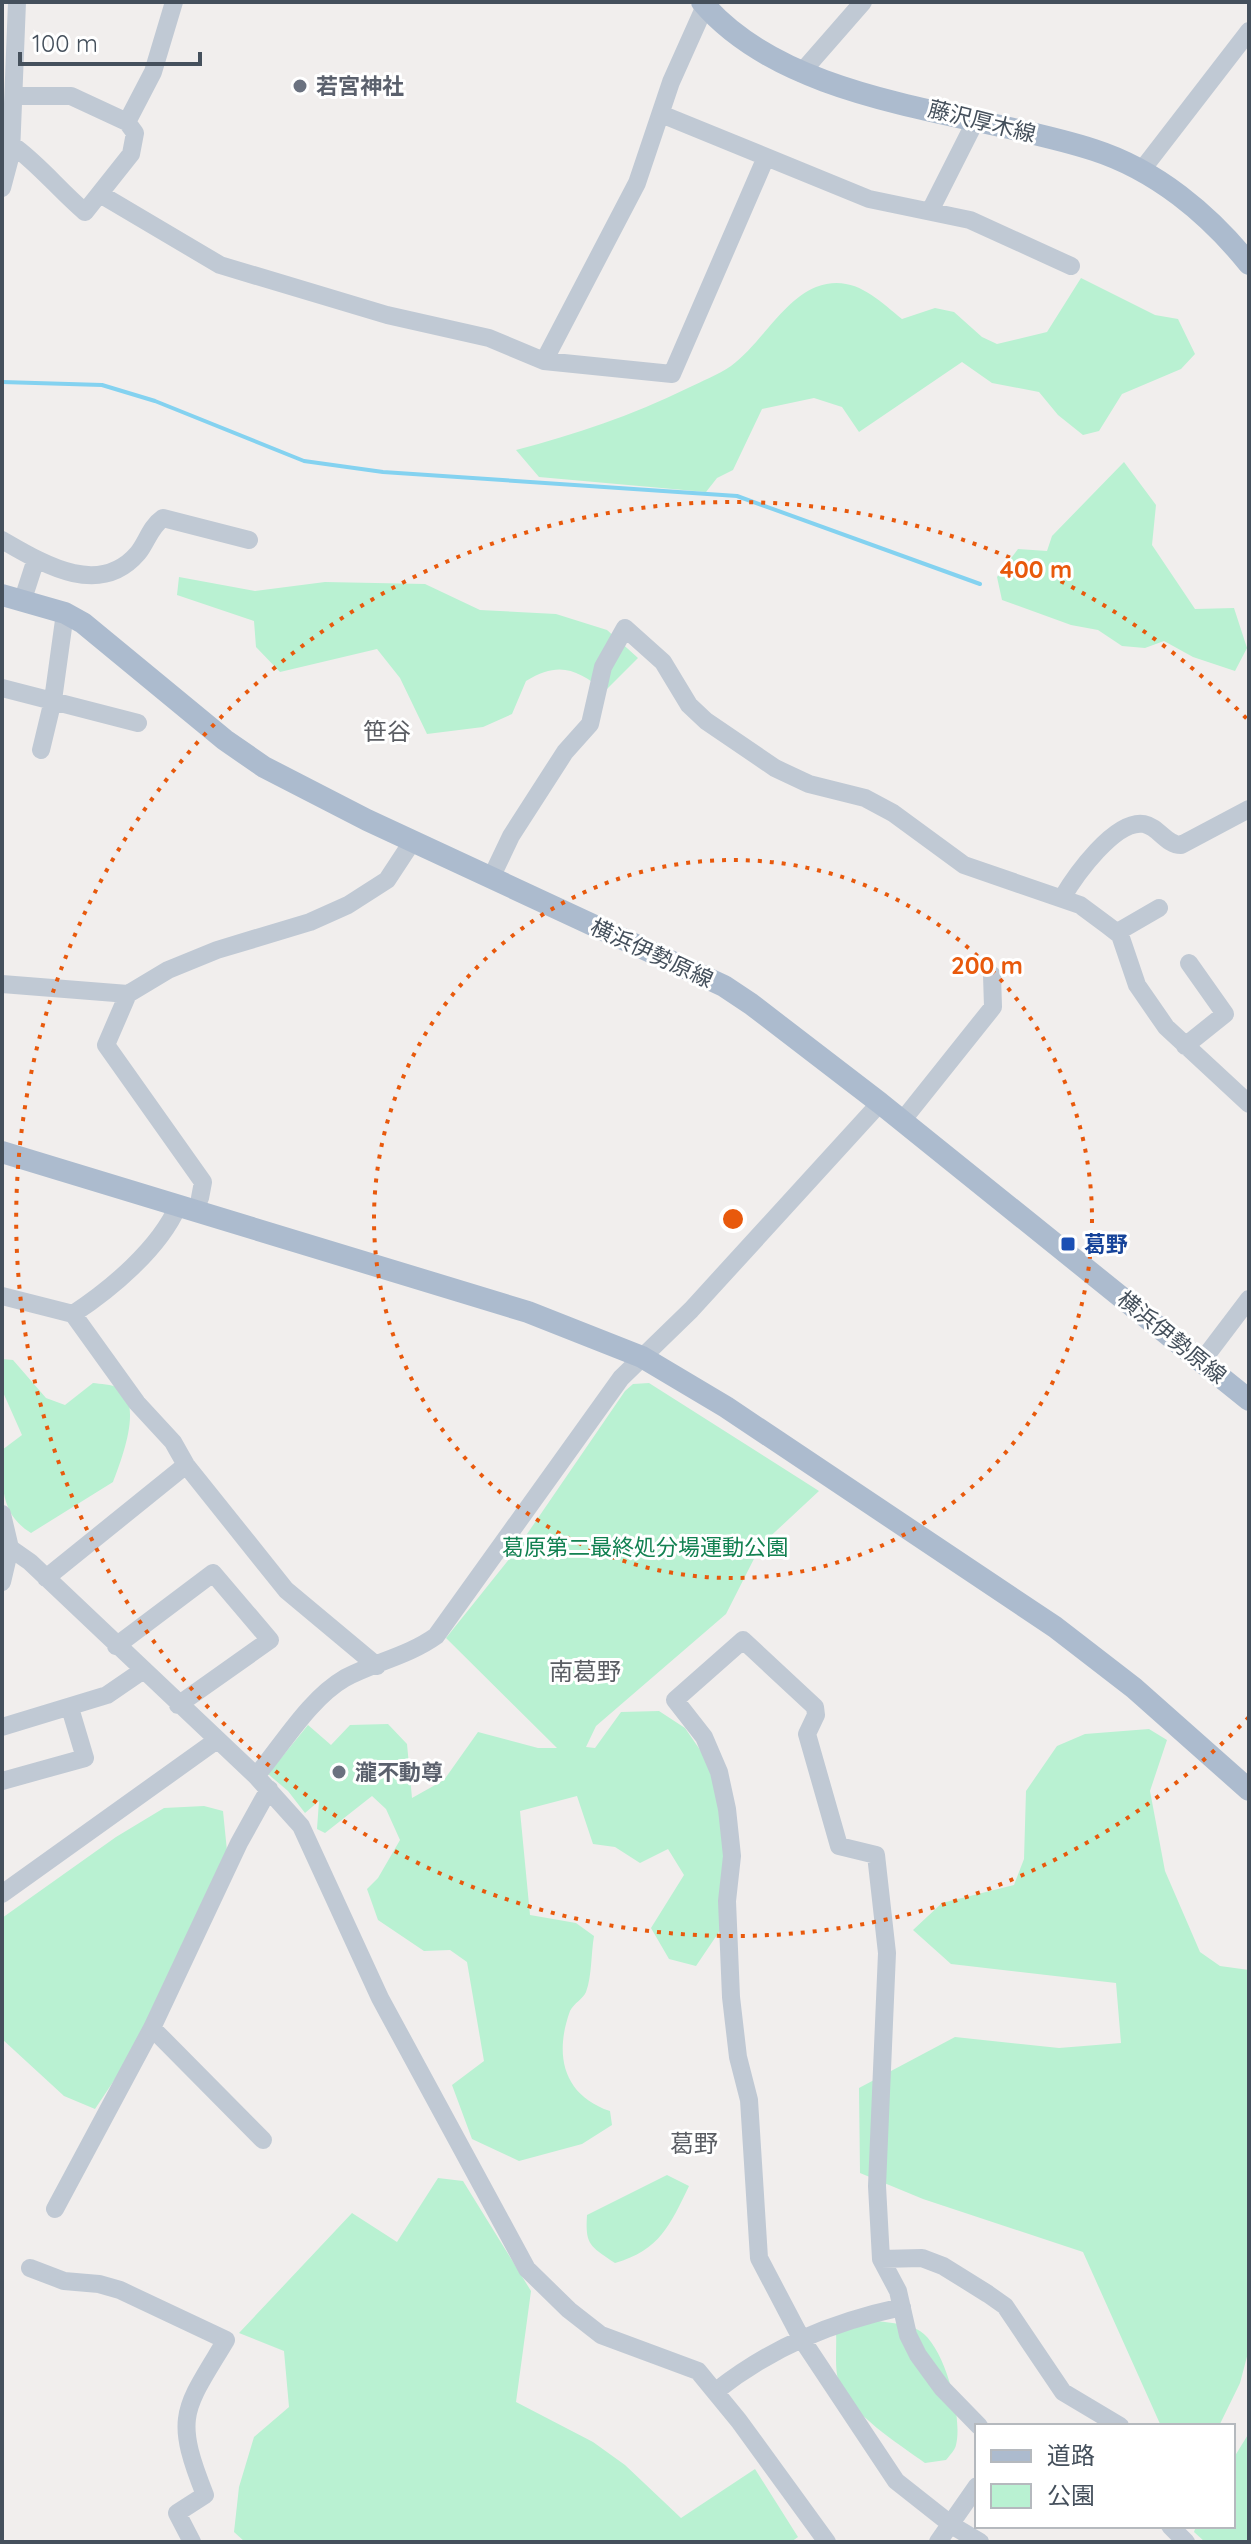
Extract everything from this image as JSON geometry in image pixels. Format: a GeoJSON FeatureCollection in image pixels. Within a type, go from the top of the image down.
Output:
{"type":"FeatureCollection","features":[{"type":"Feature","properties":{"kind":"main road","name":"藤沢厚木線"},"geometry":{"type":"LineString","coordinates":[[704,4],[746,43],[801,73],[1095,150],[1141,171],[1197,210],[1249,264]]}},
{"type":"Feature","properties":{"kind":"main road","name":"横浜伊勢原線"},"geometry":{"type":"LineString","coordinates":[[12,597],[65,613],[100,635],[225,740],[264,767],[412,842],[724,986],[880,1103],[1249,1400]]}},
{"type":"Feature","properties":{"kind":"main road"},"geometry":{"type":"LineString","coordinates":[[2,1138],[517,1293],[736,1397],[1068,1619],[1144,1678],[1249,1772]]}},
{"type":"Feature","properties":{"kind":"main road"},"geometry":{"type":"LineString","coordinates":[[2,1152],[528,1312],[646,1353],[1055,1627],[1134,1688],[1249,1790]]}},
{"type":"Feature","properties":{"kind":"street"},"geometry":{"type":"LineString","coordinates":[[2,188],[12,145],[17,2]]}},
{"type":"Feature","properties":{"kind":"street"},"geometry":{"type":"LineString","coordinates":[[127,122],[153,72],[174,2]]}},
{"type":"Feature","properties":{"kind":"street"},"geometry":{"type":"LineString","coordinates":[[801,73],[863,2]]}},
{"type":"Feature","properties":{"kind":"street"},"geometry":{"type":"LineString","coordinates":[[544,361],[637,183],[704,4]]}},
{"type":"Feature","properties":{"kind":"street"},"geometry":{"type":"LineString","coordinates":[[1141,171],[1249,31]]}},
{"type":"Feature","properties":{"kind":"street"},"geometry":{"type":"LineString","coordinates":[[12,145],[28,156],[51,184],[85,212],[131,154],[135,133],[127,122],[71,96],[15,96]]}},
{"type":"Feature","properties":{"kind":"street"},"geometry":{"type":"LineString","coordinates":[[661,114],[869,199],[970,220],[1071,266]]}},
{"type":"Feature","properties":{"kind":"street"},"geometry":{"type":"LineString","coordinates":[[930,211],[976,120]]}},
{"type":"Feature","properties":{"kind":"street"},"geometry":{"type":"LineString","coordinates":[[100,194],[220,265],[387,315],[489,338],[544,361],[672,374],[766,157]]}},
{"type":"Feature","properties":{"kind":"street"},"geometry":{"type":"LineString","coordinates":[[2,540],[36,559],[81,574],[113,572],[137,554],[163,518],[249,540]]}},
{"type":"Feature","properties":{"kind":"street"},"geometry":{"type":"LineString","coordinates":[[12,597],[36,559]]}},
{"type":"Feature","properties":{"kind":"street"},"geometry":{"type":"LineString","coordinates":[[41,750],[53,700],[65,613]]}},
{"type":"Feature","properties":{"kind":"street"},"geometry":{"type":"LineString","coordinates":[[491,878],[526,812],[565,752],[590,724],[603,667],[625,628],[663,662],[689,705],[706,721],[775,768],[809,784],[865,798],[893,813],[964,865],[1080,905],[1120,935],[1139,988],[1166,1027],[1249,1104]]}},
{"type":"Feature","properties":{"kind":"street"},"geometry":{"type":"LineString","coordinates":[[2,688],[138,723]]}},
{"type":"Feature","properties":{"kind":"street"},"geometry":{"type":"LineString","coordinates":[[1062,898],[1090,858],[1130,825],[1145,824],[1175,845],[1181,845],[1246,817]]}},
{"type":"Feature","properties":{"kind":"street"},"geometry":{"type":"LineString","coordinates":[[2,984],[128,994],[168,970],[217,950],[310,922],[348,905],[387,880],[412,842]]}},
{"type":"Feature","properties":{"kind":"street"},"geometry":{"type":"LineString","coordinates":[[1120,935],[1121,930],[1159,908]]}},
{"type":"Feature","properties":{"kind":"street"},"geometry":{"type":"LineString","coordinates":[[1185,1046],[1225,1014],[1189,963]]}},
{"type":"Feature","properties":{"kind":"street"},"geometry":{"type":"LineString","coordinates":[[902,1121],[993,1007],[992,975]]}},
{"type":"Feature","properties":{"kind":"street"},"geometry":{"type":"LineString","coordinates":[[128,994],[106,1045],[203,1182],[200,1198]]}},
{"type":"Feature","properties":{"kind":"street"},"geometry":{"type":"LineString","coordinates":[[55,2209],[152,2028],[239,1843],[263,1782],[325,1693],[346,1678],[413,1652],[436,1636],[621,1378],[691,1310],[880,1103]]}},
{"type":"Feature","properties":{"kind":"street"},"geometry":{"type":"LineString","coordinates":[[73,1314],[114,1286],[167,1224],[178,1206]]}},
{"type":"Feature","properties":{"kind":"street"},"geometry":{"type":"LineString","coordinates":[[2,1296],[73,1314],[137,1403],[173,1442],[186,1465],[286,1590],[377,1666]]}},
{"type":"Feature","properties":{"kind":"street"},"geometry":{"type":"LineString","coordinates":[[1202,1361],[1249,1299]]}},
{"type":"Feature","properties":{"kind":"street"},"geometry":{"type":"LineString","coordinates":[[46,1578],[186,1465]]}},
{"type":"Feature","properties":{"kind":"street"},"geometry":{"type":"LineString","coordinates":[[2,1514],[10,1548],[2,1582]]}},
{"type":"Feature","properties":{"kind":"street"},"geometry":{"type":"LineString","coordinates":[[10,1548],[46,1578],[263,1782],[301,1826],[380,1998],[527,2269],[569,2310],[601,2335],[698,2371],[827,2542]]}},
{"type":"Feature","properties":{"kind":"street"},"geometry":{"type":"LineString","coordinates":[[116,1646],[213,1573],[270,1640],[178,1705]]}},
{"type":"Feature","properties":{"kind":"street"},"geometry":{"type":"LineString","coordinates":[[977,2424],[942,2388],[918,2355],[898,2291],[881,2259],[877,2186],[887,1953],[876,1855],[839,1846],[807,1734],[816,1715],[815,1707],[743,1640],[675,1700],[704,1737],[719,1772],[727,1809],[732,1856],[727,1901],[731,1997],[738,2057],[749,2100],[759,2258],[801,2338],[896,2481],[953,2526],[980,2542]]}},
{"type":"Feature","properties":{"kind":"street"},"geometry":{"type":"LineString","coordinates":[[2,1727],[107,1695],[142,1671]]}},
{"type":"Feature","properties":{"kind":"street"},"geometry":{"type":"LineString","coordinates":[[2,1781],[85,1758],[70,1708]]}},
{"type":"Feature","properties":{"kind":"street"},"geometry":{"type":"LineString","coordinates":[[2,1894],[217,1740]]}},
{"type":"Feature","properties":{"kind":"street"},"geometry":{"type":"LineString","coordinates":[[152,2028],[263,2140]]}},
{"type":"Feature","properties":{"kind":"street"},"geometry":{"type":"LineString","coordinates":[[881,2259],[922,2258],[943,2266],[988,2294],[1005,2306],[1063,2392],[1117,2424]]}},
{"type":"Feature","properties":{"kind":"street"},"geometry":{"type":"LineString","coordinates":[[30,2268],[64,2281],[99,2284],[120,2290],[226,2340],[185,2415],[190,2459],[205,2495],[177,2513],[192,2542]]}},
{"type":"Feature","properties":{"kind":"street"},"geometry":{"type":"LineString","coordinates":[[716,2391],[748,2366],[827,2326],[902,2307]]}},
{"type":"Feature","properties":{"kind":"street"},"geometry":{"type":"LineString","coordinates":[[938,2542],[953,2526],[975,2489]]}},
{"type":"Feature","properties":{"kind":"green space"},"geometry":{"type":"Polygon","coordinates":[[[1081,278],[1155,315],[1178,319],[1195,354],[1181,369],[1122,394],[1099,431],[1083,435],[1058,415],[1039,392],[992,383],[962,362],[859,432],[842,407],[814,398],[762,409],[733,470],[717,478],[706,492],[539,477],[516,450],[624,416],[721,372],[742,357],[793,302],[816,287],[842,283],[864,290],[902,319],[935,308],[954,312],[982,337],[997,344],[1047,332],[1081,278]]]}},
{"type":"Feature","properties":{"kind":"green space"},"geometry":{"type":"Polygon","coordinates":[[[1124,462],[1156,505],[1152,545],[1195,609],[1234,608],[1247,648],[1235,671],[1193,657],[1164,641],[1145,648],[1122,646],[1098,630],[1071,625],[1002,600],[997,577],[1018,549],[1047,551],[1052,536],[1124,462]]]}},
{"type":"Feature","properties":{"kind":"green space"},"geometry":{"type":"Polygon","coordinates":[[[179,577],[255,591],[325,582],[425,584],[480,610],[556,614],[607,630],[638,658],[605,691],[577,673],[559,669],[549,671],[526,681],[512,714],[483,727],[427,734],[400,678],[377,649],[280,672],[256,647],[254,621],[177,595],[179,577]]]}},
{"type":"Feature","properties":{"kind":"green space"},"geometry":{"type":"Polygon","coordinates":[[[2,1359],[13,1360],[46,1398],[65,1405],[93,1383],[118,1388],[126,1395],[129,1406],[128,1433],[113,1482],[31,1533],[13,1517],[3,1487],[2,1450],[22,1435],[2,1390],[2,1359]]]}},
{"type":"Feature","properties":{"kind":"green space","name":"葛原第二最終処分場運動公園"},"geometry":{"type":"Polygon","coordinates":[[[649,1383],[819,1491],[761,1545],[726,1614],[596,1726],[586,1747],[595,1748],[621,1712],[659,1711],[685,1728],[720,1779],[727,1830],[721,1929],[696,1966],[669,1959],[651,1928],[684,1875],[668,1849],[640,1863],[615,1847],[593,1844],[577,1796],[520,1811],[530,1915],[576,1923],[594,1936],[588,1986],[570,2011],[565,2027],[563,2058],[572,2084],[594,2104],[610,2111],[612,2125],[582,2144],[519,2161],[472,2139],[452,2085],[484,2061],[467,1962],[450,1950],[424,1951],[378,1920],[367,1889],[378,1878],[400,1840],[386,1809],[372,1796],[325,1833],[317,1829],[319,1801],[305,1813],[288,1791],[268,1774],[308,1725],[331,1745],[350,1725],[388,1724],[407,1744],[412,1798],[444,1780],[478,1732],[538,1748],[557,1748],[446,1638],[514,1553],[625,1391],[633,1384],[649,1383]]]}},
{"type":"Feature","properties":{"kind":"green space"},"geometry":{"type":"Polygon","coordinates":[[[1149,1729],[1167,1740],[1150,1791],[1165,1871],[1200,1952],[1220,1966],[1249,1970],[1249,2349],[1240,2383],[1220,2424],[1160,2424],[1083,2252],[923,2199],[860,2173],[859,2088],[955,2037],[1059,2048],[1121,2043],[1116,1983],[951,1964],[913,1930],[942,1903],[1014,1885],[1024,1859],[1026,1791],[1057,1746],[1085,1734],[1149,1729]]]}},
{"type":"Feature","properties":{"kind":"green space"},"geometry":{"type":"Polygon","coordinates":[[[204,1806],[223,1811],[227,1851],[151,2025],[95,2109],[64,2096],[2,2039],[2,1918],[116,1837],[164,1808],[204,1806]]]}},
{"type":"Feature","properties":{"kind":"green space"},"geometry":{"type":"Polygon","coordinates":[[[667,2175],[689,2186],[676,2213],[653,2243],[630,2258],[615,2263],[591,2244],[587,2233],[587,2215],[667,2175]]]}},
{"type":"Feature","properties":{"kind":"green space"},"geometry":{"type":"Polygon","coordinates":[[[438,2178],[463,2181],[531,2291],[516,2402],[593,2442],[625,2465],[681,2518],[755,2469],[798,2537],[791,2542],[245,2542],[234,2532],[239,2487],[254,2437],[289,2407],[284,2351],[239,2333],[352,2213],[397,2242],[438,2178]]]}},
{"type":"Feature","properties":{"kind":"green space"},"geometry":{"type":"Polygon","coordinates":[[[878,2321],[920,2331],[937,2352],[950,2384],[957,2418],[956,2445],[946,2460],[925,2463],[864,2417],[839,2382],[836,2332],[878,2321]]]}},
{"type":"Feature","properties":{"kind":"green space"},"geometry":{"type":"Polygon","coordinates":[[[1249,2433],[1249,2542],[1205,2542],[1194,2532],[1195,2528],[1235,2528],[1235,2456],[1249,2433]]]}},
{"type":"Feature","properties":{"kind":"waterway"},"geometry":{"type":"LineString","coordinates":[[2,382],[102,385],[155,401],[304,461],[383,472],[737,496],[980,584]]}},
{"type":"Feature","properties":{"kind":"place","name":"若宮神社"},"geometry":{"type":"Point","coordinates":[300,86]}},
{"type":"Feature","properties":{"kind":"place","name":"葛野"},"geometry":{"type":"Point","coordinates":[1068,1244]}},
{"type":"Feature","properties":{"kind":"place","name":"瀧不動尊"},"geometry":{"type":"Point","coordinates":[339,1772]}},
{"type":"Feature","properties":{"kind":"district","name":"笹谷"},"geometry":{"type":"Point","coordinates":[387,731]}},
{"type":"Feature","properties":{"kind":"district","name":"南葛野"},"geometry":{"type":"Point","coordinates":[585,1671]}},
{"type":"Feature","properties":{"kind":"district","name":"葛野"},"geometry":{"type":"Point","coordinates":[694,2143]}}]}
